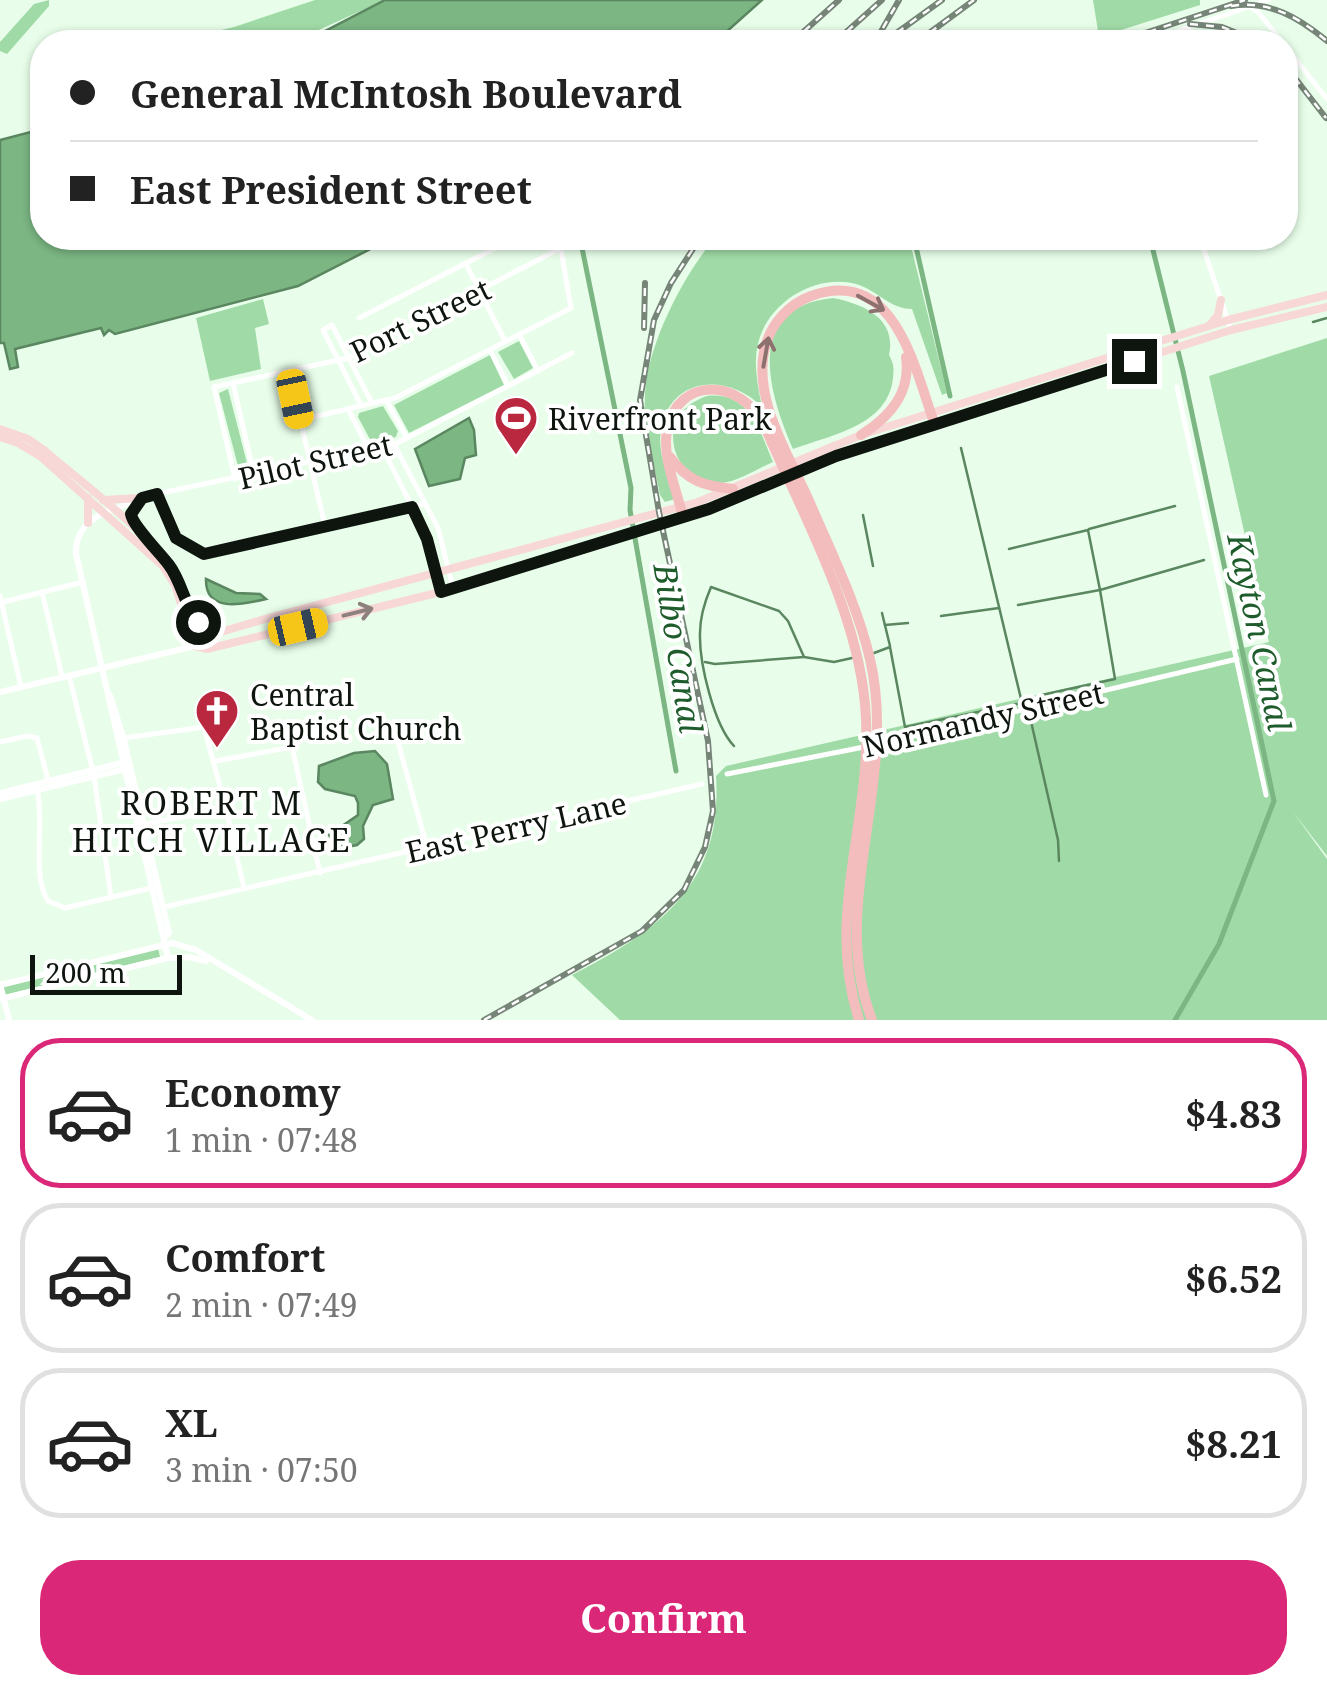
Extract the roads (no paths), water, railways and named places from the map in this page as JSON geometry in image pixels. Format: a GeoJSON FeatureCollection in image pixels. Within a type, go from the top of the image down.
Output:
{"type":"FeatureCollection","features":[{"type":"Feature","properties":{"kind":"highway"},"geometry":{"type":"LineString","coordinates":[[872,1020],[860,977],[856,940],[876,772],[878,716],[874,679],[854,607],[770,411],[763,372],[766,344],[779,319],[801,300],[831,292],[847,292],[872,301],[887,312],[901,331],[933,420]]}},
{"type":"Feature","properties":{"kind":"highway"},"geometry":{"type":"LineString","coordinates":[[861,434],[885,418],[902,394],[908,363],[901,331]]}},
{"type":"Feature","properties":{"kind":"highway"},"geometry":{"type":"LineString","coordinates":[[682,512],[667,452],[666,435],[672,415],[691,396],[722,390],[749,401],[765,427],[850,628],[862,681],[867,735],[865,772],[844,920],[846,960],[859,1020]]}},
{"type":"Feature","properties":{"kind":"highway"},"geometry":{"type":"LineString","coordinates":[[667,452],[688,478],[732,489]]}},
{"type":"Feature","properties":{"kind":"main road"},"geometry":{"type":"LineString","coordinates":[[195,646],[206,636],[643,516],[730,502],[933,420],[1327,295]]}},
{"type":"Feature","properties":{"kind":"main road"},"geometry":{"type":"LineString","coordinates":[[1209,326],[1218,315],[1221,300]]}},
{"type":"Feature","properties":{"kind":"main road"},"geometry":{"type":"LineString","coordinates":[[1176,342],[1209,326],[1327,306]]}},
{"type":"Feature","properties":{"kind":"main road"},"geometry":{"type":"LineString","coordinates":[[0,692],[195,646],[207,649],[454,589],[646,528],[861,434],[933,420]]}},
{"type":"Feature","properties":{"kind":"main road"},"geometry":{"type":"LineString","coordinates":[[0,429],[28,439],[44,450],[99,498],[163,566],[174,585],[195,646]]}},
{"type":"Feature","properties":{"kind":"main road"},"geometry":{"type":"LineString","coordinates":[[0,437],[24,446],[160,553]]}},
{"type":"Feature","properties":{"kind":"main road"},"geometry":{"type":"LineString","coordinates":[[88,498],[88,523]]}},
{"type":"Feature","properties":{"kind":"main road"},"geometry":{"type":"LineString","coordinates":[[99,498],[142,498]]}},
{"type":"Feature","properties":{"kind":"main road"},"geometry":{"type":"LineString","coordinates":[[142,498],[130,519],[160,553],[183,588],[195,646]]}},
{"type":"Feature","properties":{"kind":"main road"},"geometry":{"type":"LineString","coordinates":[[108,511],[88,523],[76,543],[107,690],[156,887],[168,958]]}},
{"type":"Feature","properties":{"kind":"main road"},"geometry":{"type":"LineString","coordinates":[[190,611],[202,625],[224,631]]}},
{"type":"Feature","properties":{"kind":"main road"},"geometry":{"type":"LineString","coordinates":[[107,690],[124,738],[126,765]]}},
{"type":"Feature","properties":{"kind":"main road"},"geometry":{"type":"LineString","coordinates":[[0,796],[126,765]]}},
{"type":"Feature","properties":{"kind":"main road"},"geometry":{"type":"LineString","coordinates":[[0,796],[49,784]]}},
{"type":"Feature","properties":{"kind":"main road"},"geometry":{"type":"LineString","coordinates":[[156,887],[169,934],[165,942]]}},
{"type":"Feature","properties":{"kind":"main road"},"geometry":{"type":"LineString","coordinates":[[9,1020],[0,984],[165,942],[189,947],[312,1020]]}},
{"type":"Feature","properties":{"kind":"main road"},"geometry":{"type":"LineString","coordinates":[[2,998],[168,958],[194,957],[217,965]]}},
{"type":"Feature","properties":{"kind":"street"},"geometry":{"type":"LineString","coordinates":[[1182,30],[1268,0]]}},
{"type":"Feature","properties":{"kind":"street"},"geometry":{"type":"LineString","coordinates":[[1250,7],[1273,30]]}},
{"type":"Feature","properties":{"kind":"street"},"geometry":{"type":"LineString","coordinates":[[1298,62],[1327,99]]}},
{"type":"Feature","properties":{"kind":"street"},"geometry":{"type":"LineString","coordinates":[[359,318],[491,250]]}},
{"type":"Feature","properties":{"kind":"street","name":"Port Street"},"geometry":{"type":"LineString","coordinates":[[235,480],[214,387],[348,358],[557,250]]}},
{"type":"Feature","properties":{"kind":"street"},"geometry":{"type":"LineString","coordinates":[[300,420],[386,400],[571,308],[561,250]]}},
{"type":"Feature","properties":{"kind":"street"},"geometry":{"type":"LineString","coordinates":[[1204,250],[1230,325]]}},
{"type":"Feature","properties":{"kind":"street"},"geometry":{"type":"LineString","coordinates":[[465,263],[505,341]]}},
{"type":"Feature","properties":{"kind":"street"},"geometry":{"type":"LineString","coordinates":[[362,406],[323,330],[332,326],[372,403]]}},
{"type":"Feature","properties":{"kind":"street"},"geometry":{"type":"LineString","coordinates":[[519,334],[538,371]]}},
{"type":"Feature","properties":{"kind":"street"},"geometry":{"type":"LineString","coordinates":[[490,350],[508,386]]}},
{"type":"Feature","properties":{"kind":"street","name":"Pilot Street"},"geometry":{"type":"LineString","coordinates":[[108,511],[157,494],[394,444],[572,353]]}},
{"type":"Feature","properties":{"kind":"street"},"geometry":{"type":"LineString","coordinates":[[289,371],[325,526]]}},
{"type":"Feature","properties":{"kind":"street"},"geometry":{"type":"LineString","coordinates":[[233,383],[254,475]]}},
{"type":"Feature","properties":{"kind":"street"},"geometry":{"type":"LineString","coordinates":[[1177,387],[1266,795]]}},
{"type":"Feature","properties":{"kind":"street"},"geometry":{"type":"LineString","coordinates":[[386,400],[407,438]]}},
{"type":"Feature","properties":{"kind":"street"},"geometry":{"type":"LineString","coordinates":[[348,409],[368,448]]}},
{"type":"Feature","properties":{"kind":"street"},"geometry":{"type":"LineString","coordinates":[[394,444],[438,528],[454,589]]}},
{"type":"Feature","properties":{"kind":"street"},"geometry":{"type":"LineString","coordinates":[[382,447],[427,539],[441,592]]}},
{"type":"Feature","properties":{"kind":"street"},"geometry":{"type":"LineString","coordinates":[[157,494],[176,538],[204,554],[423,504]]}},
{"type":"Feature","properties":{"kind":"street"},"geometry":{"type":"LineString","coordinates":[[22,686],[1,600],[83,582]]}},
{"type":"Feature","properties":{"kind":"street"},"geometry":{"type":"LineString","coordinates":[[42,592],[93,773],[110,896]]}},
{"type":"Feature","properties":{"kind":"street","name":"Normandy Street"},"geometry":{"type":"LineString","coordinates":[[727,774],[898,740],[1237,659]]}},
{"type":"Feature","properties":{"kind":"street"},"geometry":{"type":"LineString","coordinates":[[124,738],[204,727],[211,758],[216,761],[292,747],[320,872],[164,908]]}},
{"type":"Feature","properties":{"kind":"street"},"geometry":{"type":"LineString","coordinates":[[396,731],[428,843]]}},
{"type":"Feature","properties":{"kind":"street"},"geometry":{"type":"LineString","coordinates":[[0,742],[36,738],[49,784]]}},
{"type":"Feature","properties":{"kind":"street"},"geometry":{"type":"LineString","coordinates":[[216,761],[244,888]]}},
{"type":"Feature","properties":{"kind":"street","name":"East Perry Lane"},"geometry":{"type":"LineString","coordinates":[[320,872],[404,853],[428,843],[702,784]]}},
{"type":"Feature","properties":{"kind":"street"},"geometry":{"type":"LineString","coordinates":[[36,790],[41,808],[41,887],[48,901],[66,908],[156,887]]}},
{"type":"Feature","properties":{"kind":"street"},"geometry":{"type":"LineString","coordinates":[[140,824],[226,809]]}},
{"type":"Feature","properties":{"kind":"street"},"geometry":{"type":"LineString","coordinates":[[404,853],[412,838],[428,843]]}},
{"type":"Feature","properties":{"kind":"waterway","name":"Bilbo Canal"},"geometry":{"type":"LineString","coordinates":[[582,250],[631,488],[630,510],[676,771]]}},
{"type":"Feature","properties":{"kind":"waterway"},"geometry":{"type":"LineString","coordinates":[[917,250],[950,396]]}},
{"type":"Feature","properties":{"kind":"waterway","name":"Kayton Canal"},"geometry":{"type":"LineString","coordinates":[[1153,250],[1183,371],[1274,801],[1219,944],[1175,1020]]}},
{"type":"Feature","properties":{"kind":"waterway"},"geometry":{"type":"LineString","coordinates":[[1313,322],[1327,318]]}},
{"type":"Feature","properties":{"kind":"waterway"},"geometry":{"type":"LineString","coordinates":[[874,653],[890,647],[905,727],[1022,703],[961,448]]}},
{"type":"Feature","properties":{"kind":"waterway"},"geometry":{"type":"LineString","coordinates":[[1089,529],[1175,506]]}},
{"type":"Feature","properties":{"kind":"waterway"},"geometry":{"type":"LineString","coordinates":[[863,515],[873,566]]}},
{"type":"Feature","properties":{"kind":"waterway"},"geometry":{"type":"LineString","coordinates":[[1009,549],[1088,530],[1100,590],[1204,560]]}},
{"type":"Feature","properties":{"kind":"waterway"},"geometry":{"type":"LineString","coordinates":[[705,662],[804,657],[788,621],[779,611],[711,587],[701,621],[702,660],[714,709],[734,746]]}},
{"type":"Feature","properties":{"kind":"waterway"},"geometry":{"type":"LineString","coordinates":[[1018,605],[1100,590],[1115,679],[1037,696]]}},
{"type":"Feature","properties":{"kind":"waterway"},"geometry":{"type":"LineString","coordinates":[[941,616],[999,608]]}},
{"type":"Feature","properties":{"kind":"waterway"},"geometry":{"type":"LineString","coordinates":[[882,613],[890,646]]}},
{"type":"Feature","properties":{"kind":"waterway"},"geometry":{"type":"LineString","coordinates":[[885,625],[908,623]]}},
{"type":"Feature","properties":{"kind":"waterway"},"geometry":{"type":"LineString","coordinates":[[804,657],[834,662],[852,658]]}},
{"type":"Feature","properties":{"kind":"waterway"},"geometry":{"type":"LineString","coordinates":[[1030,717],[1058,840],[1059,861]]}},
{"type":"Feature","properties":{"kind":"railway"},"geometry":{"type":"LineString","coordinates":[[805,30],[839,0]]}},
{"type":"Feature","properties":{"kind":"railway"},"geometry":{"type":"LineString","coordinates":[[848,30],[882,0]]}},
{"type":"Feature","properties":{"kind":"railway"},"geometry":{"type":"LineString","coordinates":[[882,30],[899,0]]}},
{"type":"Feature","properties":{"kind":"railway"},"geometry":{"type":"LineString","coordinates":[[901,30],[942,0]]}},
{"type":"Feature","properties":{"kind":"railway"},"geometry":{"type":"LineString","coordinates":[[933,30],[974,0]]}},
{"type":"Feature","properties":{"kind":"railway"},"geometry":{"type":"LineString","coordinates":[[1154,30],[1245,0]]}},
{"type":"Feature","properties":{"kind":"railway"},"geometry":{"type":"LineString","coordinates":[[1231,6],[1258,6],[1282,12],[1327,41]]}},
{"type":"Feature","properties":{"kind":"railway"},"geometry":{"type":"LineString","coordinates":[[1190,24],[1229,30]]}},
{"type":"Feature","properties":{"kind":"railway"},"geometry":{"type":"LineString","coordinates":[[1298,82],[1326,118]]}},
{"type":"Feature","properties":{"kind":"railway"},"geometry":{"type":"LineString","coordinates":[[484,1020],[642,931],[684,890],[705,847],[713,811],[708,741],[659,512],[640,400],[654,320],[692,250]]}},
{"type":"Feature","properties":{"kind":"railway"},"geometry":{"type":"LineString","coordinates":[[644,328],[645,283]]}},
{"type":"Feature","properties":{"kind":"place","name":"Riverfront Park"},"geometry":{"type":"Point","coordinates":[516,456]}},
{"type":"Feature","properties":{"kind":"place","name":"Central Baptist Church"},"geometry":{"type":"Point","coordinates":[217,749]}},
{"type":"Feature","properties":{"kind":"district","name":"ROBERT M HITCH VILLAGE"},"geometry":{"type":"Point","coordinates":[212,820]}}]}
